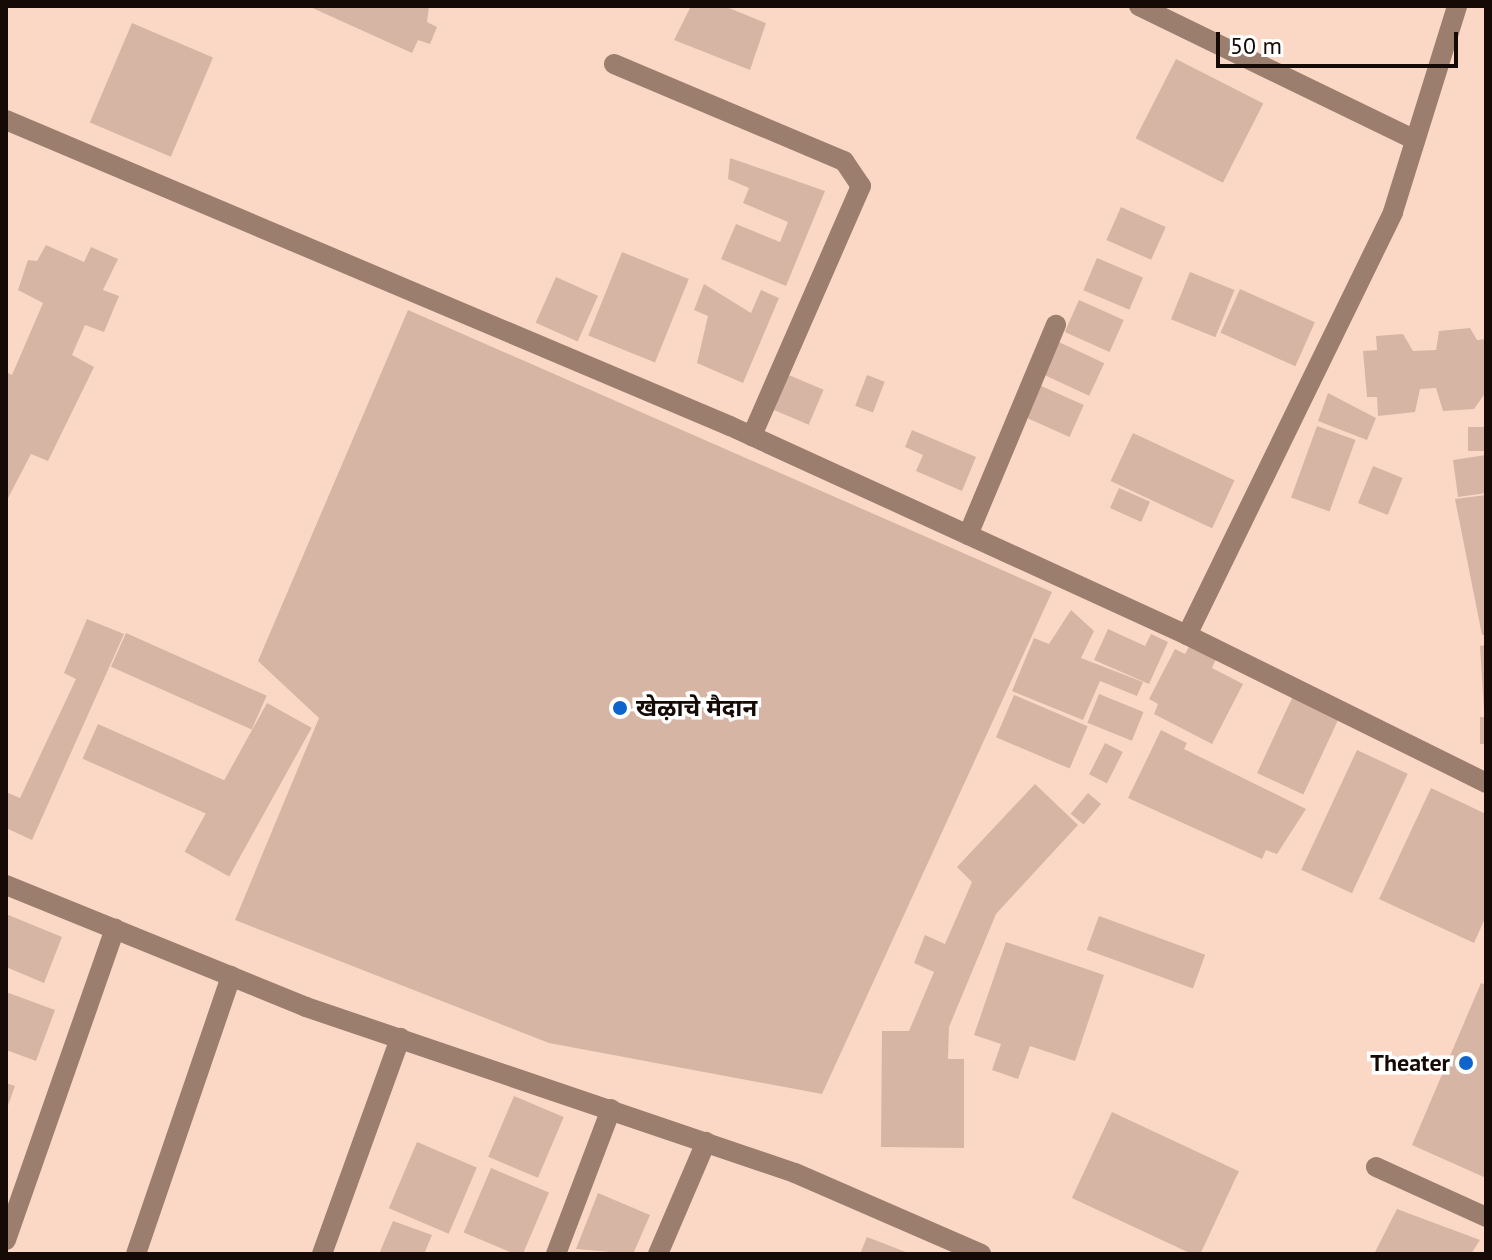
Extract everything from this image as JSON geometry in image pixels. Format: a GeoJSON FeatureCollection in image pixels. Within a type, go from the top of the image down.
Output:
{"type":"FeatureCollection","features":[{"type":"Feature","properties":{"kind":"street"},"geometry":{"type":"LineString","coordinates":[[1139,6],[1415,140]]}},
{"type":"Feature","properties":{"kind":"street"},"geometry":{"type":"LineString","coordinates":[[1187,635],[1393,212],[1457,6]]}},
{"type":"Feature","properties":{"kind":"street"},"geometry":{"type":"LineString","coordinates":[[614,64],[844,161],[861,186],[752,436]]}},
{"type":"Feature","properties":{"kind":"street"},"geometry":{"type":"LineString","coordinates":[[6,120],[752,436],[1187,635],[1486,783]]}},
{"type":"Feature","properties":{"kind":"street"},"geometry":{"type":"LineString","coordinates":[[968,535],[1056,325]]}},
{"type":"Feature","properties":{"kind":"street"},"geometry":{"type":"LineString","coordinates":[[6,885],[231,976],[400,1038],[706,1142],[981,1254]]}},
{"type":"Feature","properties":{"kind":"street"},"geometry":{"type":"LineString","coordinates":[[6,1240],[115,929]]}},
{"type":"Feature","properties":{"kind":"street"},"geometry":{"type":"LineString","coordinates":[[136,1254],[231,976]]}},
{"type":"Feature","properties":{"kind":"street"},"geometry":{"type":"LineString","coordinates":[[322,1254],[400,1038]]}},
{"type":"Feature","properties":{"kind":"street"},"geometry":{"type":"LineString","coordinates":[[556,1254],[611,1109]]}},
{"type":"Feature","properties":{"kind":"street"},"geometry":{"type":"LineString","coordinates":[[658,1254],[706,1142]]}},
{"type":"Feature","properties":{"kind":"street"},"geometry":{"type":"LineString","coordinates":[[1376,1167],[1486,1217]]}},
{"type":"Feature","properties":{"kind":"building"},"geometry":{"type":"Polygon","coordinates":[[[308,6],[429,6],[427,22],[437,27],[430,44],[418,40],[412,53],[308,6]]]}},
{"type":"Feature","properties":{"kind":"building"},"geometry":{"type":"Polygon","coordinates":[[[691,6],[724,6],[766,23],[750,70],[674,40],[691,6]]]}},
{"type":"Feature","properties":{"kind":"building"},"geometry":{"type":"Polygon","coordinates":[[[132,23],[213,57],[171,157],[90,122],[132,23]]]}},
{"type":"Feature","properties":{"kind":"building"},"geometry":{"type":"Polygon","coordinates":[[[1176,59],[1263,103],[1223,183],[1136,138],[1176,59]]]}},
{"type":"Feature","properties":{"kind":"building"},"geometry":{"type":"Polygon","coordinates":[[[730,158],[825,191],[786,286],[721,259],[736,224],[780,242],[788,222],[743,203],[749,188],[728,179],[730,158]]]}},
{"type":"Feature","properties":{"kind":"building"},"geometry":{"type":"Polygon","coordinates":[[[1121,207],[1166,227],[1151,260],[1106,240],[1121,207]]]}},
{"type":"Feature","properties":{"kind":"building"},"geometry":{"type":"Polygon","coordinates":[[[46,245],[84,262],[91,247],[118,259],[103,290],[119,296],[104,332],[85,325],[72,355],[94,367],[48,461],[31,454],[6,502],[6,372],[12,375],[43,303],[18,290],[28,260],[37,261],[46,245]]]}},
{"type":"Feature","properties":{"kind":"building"},"geometry":{"type":"Polygon","coordinates":[[[622,252],[689,279],[655,362],[588,335],[622,252]]]}},
{"type":"Feature","properties":{"kind":"building"},"geometry":{"type":"Polygon","coordinates":[[[1097,258],[1143,278],[1129,310],[1083,290],[1097,258]]]}},
{"type":"Feature","properties":{"kind":"building"},"geometry":{"type":"Polygon","coordinates":[[[1190,272],[1235,290],[1215,337],[1171,319],[1190,272]]]}},
{"type":"Feature","properties":{"kind":"building"},"geometry":{"type":"Polygon","coordinates":[[[556,277],[598,296],[578,341],[536,323],[556,277]]]}},
{"type":"Feature","properties":{"kind":"building"},"geometry":{"type":"Polygon","coordinates":[[[704,284],[751,313],[761,290],[779,298],[743,383],[697,363],[708,316],[694,310],[704,284]]]}},
{"type":"Feature","properties":{"kind":"building"},"geometry":{"type":"Polygon","coordinates":[[[1240,289],[1315,322],[1295,366],[1220,333],[1240,289]]]}},
{"type":"Feature","properties":{"kind":"building"},"geometry":{"type":"Polygon","coordinates":[[[1079,300],[1124,320],[1110,352],[1065,332],[1079,300]]]}},
{"type":"Feature","properties":{"kind":"building"},"geometry":{"type":"Polygon","coordinates":[[[408,310],[1052,592],[822,1094],[549,1043],[235,920],[319,718],[258,661],[408,310]]]}},
{"type":"Feature","properties":{"kind":"building"},"geometry":{"type":"Polygon","coordinates":[[[1470,328],[1477,340],[1486,339],[1486,392],[1474,409],[1443,411],[1436,388],[1420,389],[1415,412],[1378,416],[1377,397],[1367,397],[1363,351],[1377,350],[1376,336],[1403,334],[1413,351],[1436,350],[1439,331],[1470,328]]]}},
{"type":"Feature","properties":{"kind":"building"},"geometry":{"type":"Polygon","coordinates":[[[1059,342],[1104,363],[1089,396],[1044,375],[1059,342]]]}},
{"type":"Feature","properties":{"kind":"building"},"geometry":{"type":"Polygon","coordinates":[[[784,373],[824,390],[809,425],[769,408],[784,373]]]}},
{"type":"Feature","properties":{"kind":"building"},"geometry":{"type":"Polygon","coordinates":[[[867,375],[885,382],[873,413],[855,406],[867,375]]]}},
{"type":"Feature","properties":{"kind":"building"},"geometry":{"type":"Polygon","coordinates":[[[1039,385],[1084,405],[1070,437],[1025,417],[1039,385]]]}},
{"type":"Feature","properties":{"kind":"building"},"geometry":{"type":"Polygon","coordinates":[[[1328,393],[1376,418],[1367,440],[1318,421],[1328,393]]]}},
{"type":"Feature","properties":{"kind":"building"},"geometry":{"type":"Polygon","coordinates":[[[1317,426],[1356,440],[1330,511],[1291,497],[1317,426]]]}},
{"type":"Feature","properties":{"kind":"building"},"geometry":{"type":"Polygon","coordinates":[[[1468,427],[1486,427],[1486,451],[1468,451],[1468,427]]]}},
{"type":"Feature","properties":{"kind":"building"},"geometry":{"type":"Polygon","coordinates":[[[912,430],[976,457],[962,491],[916,471],[923,455],[905,447],[912,430]]]}},
{"type":"Feature","properties":{"kind":"building"},"geometry":{"type":"Polygon","coordinates":[[[1133,433],[1235,480],[1212,528],[1111,481],[1133,433]]]}},
{"type":"Feature","properties":{"kind":"building"},"geometry":{"type":"Polygon","coordinates":[[[1486,455],[1486,493],[1458,497],[1453,460],[1486,455]]]}},
{"type":"Feature","properties":{"kind":"building"},"geometry":{"type":"Polygon","coordinates":[[[1373,466],[1403,478],[1388,515],[1358,503],[1373,466]]]}},
{"type":"Feature","properties":{"kind":"building"},"geometry":{"type":"Polygon","coordinates":[[[1119,488],[1150,502],[1141,522],[1110,508],[1119,488]]]}},
{"type":"Feature","properties":{"kind":"building"},"geometry":{"type":"Polygon","coordinates":[[[1486,495],[1486,635],[1482,635],[1455,499],[1486,495]]]}},
{"type":"Feature","properties":{"kind":"building"},"geometry":{"type":"Polygon","coordinates":[[[1071,610],[1094,631],[1081,658],[1143,682],[1137,696],[1100,681],[1083,720],[1012,691],[1034,638],[1049,644],[1071,610]]]}},
{"type":"Feature","properties":{"kind":"building"},"geometry":{"type":"Polygon","coordinates":[[[87,619],[124,634],[32,840],[6,828],[6,792],[20,798],[76,679],[64,673],[87,619]]]}},
{"type":"Feature","properties":{"kind":"building"},"geometry":{"type":"Polygon","coordinates":[[[1108,629],[1145,646],[1151,634],[1168,642],[1149,684],[1094,660],[1108,629]]]}},
{"type":"Feature","properties":{"kind":"building"},"geometry":{"type":"Polygon","coordinates":[[[126,633],[267,696],[252,729],[111,667],[126,633]]]}},
{"type":"Feature","properties":{"kind":"building"},"geometry":{"type":"Polygon","coordinates":[[[1190,645],[1216,659],[1212,668],[1243,684],[1212,744],[1154,714],[1158,704],[1149,699],[1175,649],[1185,654],[1190,645]]]}},
{"type":"Feature","properties":{"kind":"building"},"geometry":{"type":"Polygon","coordinates":[[[1486,645],[1486,710],[1484,711],[1480,646],[1486,645]]]}},
{"type":"Feature","properties":{"kind":"building"},"geometry":{"type":"Polygon","coordinates":[[[1099,694],[1144,712],[1132,741],[1087,723],[1099,694]]]}},
{"type":"Feature","properties":{"kind":"building"},"geometry":{"type":"Polygon","coordinates":[[[1014,695],[1088,726],[1070,769],[996,737],[1014,695]]]}},
{"type":"Feature","properties":{"kind":"building"},"geometry":{"type":"Polygon","coordinates":[[[1293,696],[1339,718],[1303,795],[1257,773],[1293,696]]]}},
{"type":"Feature","properties":{"kind":"building"},"geometry":{"type":"Polygon","coordinates":[[[267,703],[312,728],[229,876],[185,852],[267,703]]]}},
{"type":"Feature","properties":{"kind":"building"},"geometry":{"type":"Polygon","coordinates":[[[1480,717],[1486,717],[1486,744],[1480,744],[1480,717]]]}},
{"type":"Feature","properties":{"kind":"building"},"geometry":{"type":"Polygon","coordinates":[[[98,724],[231,783],[216,818],[83,759],[98,724]]]}},
{"type":"Feature","properties":{"kind":"building"},"geometry":{"type":"Polygon","coordinates":[[[1161,730],[1187,743],[1184,749],[1306,809],[1277,854],[1266,850],[1262,859],[1128,798],[1161,730]]]}},
{"type":"Feature","properties":{"kind":"building"},"geometry":{"type":"Polygon","coordinates":[[[1105,743],[1123,752],[1107,783],[1089,774],[1105,743]]]}},
{"type":"Feature","properties":{"kind":"building"},"geometry":{"type":"Polygon","coordinates":[[[1357,750],[1408,774],[1352,893],[1301,870],[1357,750]]]}},
{"type":"Feature","properties":{"kind":"building"},"geometry":{"type":"Polygon","coordinates":[[[1035,784],[1078,825],[996,914],[949,1027],[948,1059],[964,1059],[964,1148],[881,1147],[882,1031],[909,1031],[934,972],[914,963],[925,935],[945,944],[972,882],[957,867],[1035,784]]]}},
{"type":"Feature","properties":{"kind":"building"},"geometry":{"type":"Polygon","coordinates":[[[1431,788],[1486,814],[1486,916],[1474,943],[1379,899],[1431,788]]]}},
{"type":"Feature","properties":{"kind":"building"},"geometry":{"type":"Polygon","coordinates":[[[1088,793],[1101,804],[1084,825],[1071,814],[1088,793]]]}},
{"type":"Feature","properties":{"kind":"building"},"geometry":{"type":"Polygon","coordinates":[[[6,914],[62,937],[44,983],[6,967],[6,914]]]}},
{"type":"Feature","properties":{"kind":"building"},"geometry":{"type":"Polygon","coordinates":[[[1099,916],[1205,955],[1193,988],[1087,950],[1099,916]]]}},
{"type":"Feature","properties":{"kind":"building"},"geometry":{"type":"Polygon","coordinates":[[[1006,942],[1104,975],[1075,1061],[1030,1046],[1018,1079],[992,1070],[1001,1044],[974,1035],[1006,942]]]}},
{"type":"Feature","properties":{"kind":"building","name":"Theater"},"geometry":{"type":"Polygon","coordinates":[[[1481,983],[1486,985],[1486,1178],[1412,1145],[1481,983]]]}},
{"type":"Feature","properties":{"kind":"building"},"geometry":{"type":"Polygon","coordinates":[[[6,992],[55,1010],[36,1061],[6,1050],[6,992]]]}},
{"type":"Feature","properties":{"kind":"building"},"geometry":{"type":"Polygon","coordinates":[[[6,1083],[15,1086],[6,1111],[6,1083]]]}},
{"type":"Feature","properties":{"kind":"building"},"geometry":{"type":"Polygon","coordinates":[[[514,1096],[564,1117],[538,1178],[488,1157],[514,1096]]]}},
{"type":"Feature","properties":{"kind":"building"},"geometry":{"type":"Polygon","coordinates":[[[1112,1112],[1239,1171],[1200,1254],[1192,1254],[1072,1198],[1112,1112]]]}},
{"type":"Feature","properties":{"kind":"building"},"geometry":{"type":"Polygon","coordinates":[[[417,1142],[477,1167],[449,1234],[389,1208],[417,1142]]]}},
{"type":"Feature","properties":{"kind":"building"},"geometry":{"type":"Polygon","coordinates":[[[491,1168],[549,1193],[523,1254],[514,1254],[464,1232],[491,1168]]]}},
{"type":"Feature","properties":{"kind":"building"},"geometry":{"type":"Polygon","coordinates":[[[598,1193],[650,1215],[633,1254],[576,1249],[598,1193]]]}},
{"type":"Feature","properties":{"kind":"building"},"geometry":{"type":"Polygon","coordinates":[[[1397,1209],[1480,1240],[1471,1254],[1374,1254],[1397,1209]]]}},
{"type":"Feature","properties":{"kind":"building"},"geometry":{"type":"Polygon","coordinates":[[[393,1221],[432,1235],[424,1254],[379,1254],[393,1221]]]}},
{"type":"Feature","properties":{"kind":"building"},"geometry":{"type":"Polygon","coordinates":[[[867,1237],[911,1254],[860,1254],[867,1237]]]}},
{"type":"Feature","properties":{"kind":"place","name":"खेऴाचे मैदान"},"geometry":{"type":"Point","coordinates":[620,708]}},
{"type":"Feature","properties":{"kind":"place","name":"Theater"},"geometry":{"type":"Point","coordinates":[1466,1063]}}]}
